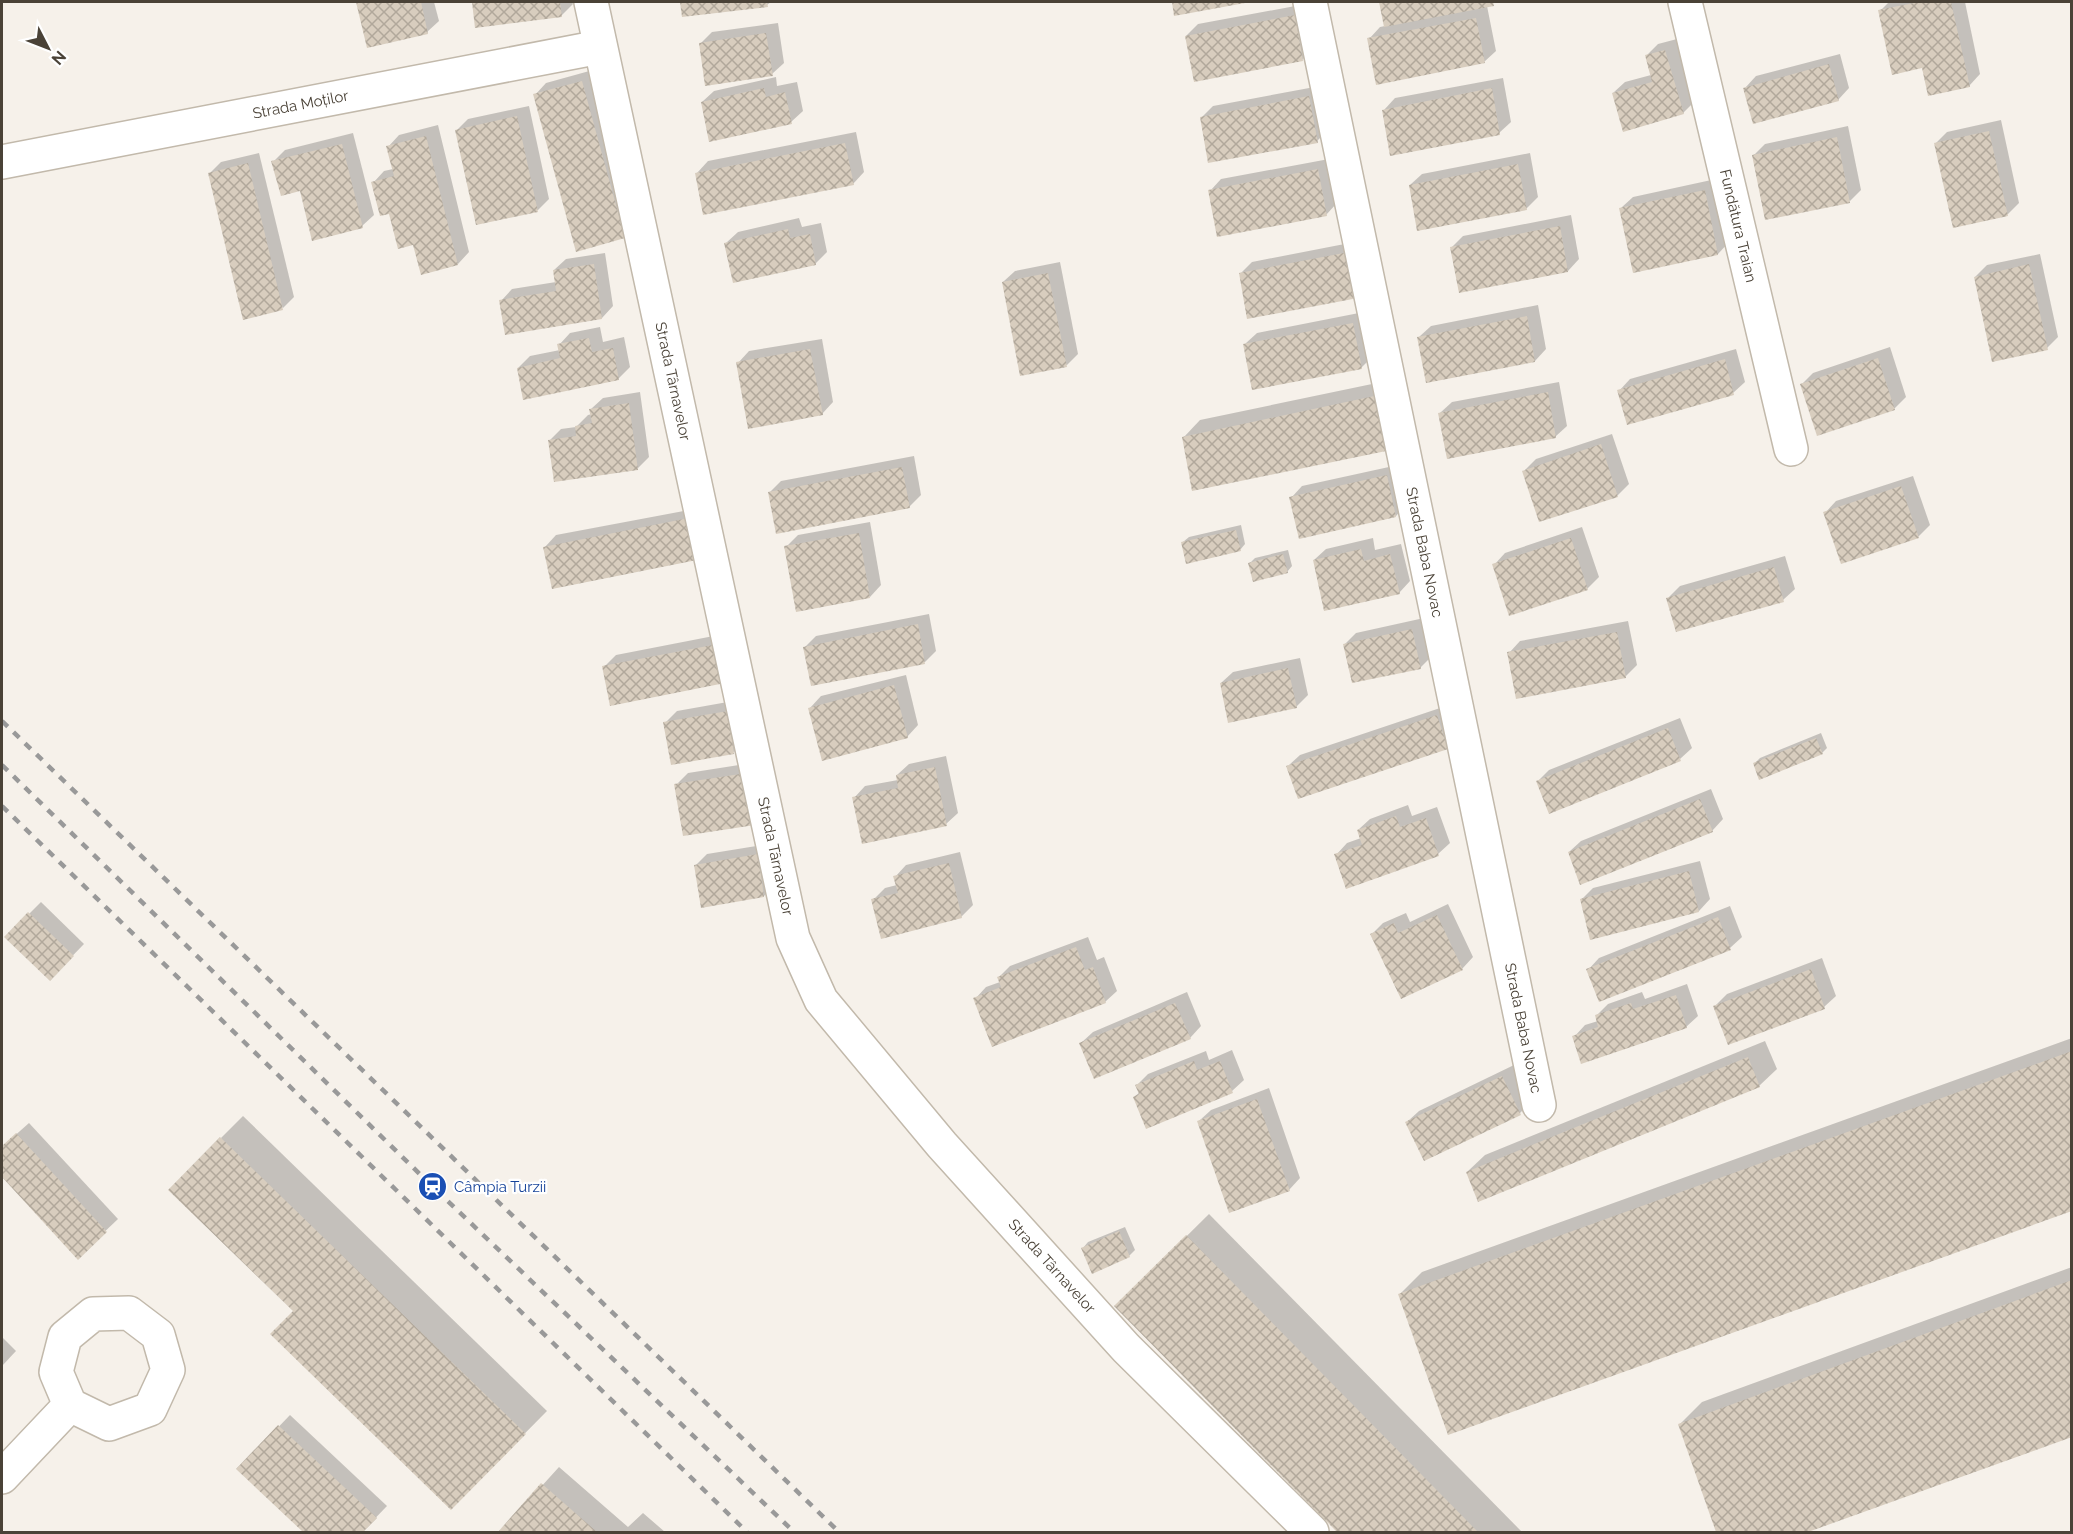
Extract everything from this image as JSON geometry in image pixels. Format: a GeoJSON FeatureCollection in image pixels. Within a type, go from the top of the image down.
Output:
{"type":"FeatureCollection","features":[{"type":"Feature","properties":{"kind":"street","name":"Strada Târnavelor"},"geometry":{"type":"LineString","coordinates":[[591,2],[793,938],[821,1000],[942,1145],[1126,1348],[1312,1533]]}},
{"type":"Feature","properties":{"kind":"street","name":"Strada Baba Novac"},"geometry":{"type":"LineString","coordinates":[[1310,2],[1539,1105]]}},
{"type":"Feature","properties":{"kind":"street","name":"Fundătura Traian"},"geometry":{"type":"LineString","coordinates":[[1685,2],[1791,449]]}},
{"type":"Feature","properties":{"kind":"street","name":"Strada Moților"},"geometry":{"type":"LineString","coordinates":[[2,162],[600,47]]}},
{"type":"Feature","properties":{"kind":"street"},"geometry":{"type":"LineString","coordinates":[[2,1477],[70,1405]]}},
{"type":"Feature","properties":{"kind":"building"},"geometry":{"type":"Polygon","coordinates":[[[356,2],[421,2],[428,34],[367,48],[356,2]]]}},
{"type":"Feature","properties":{"kind":"building"},"geometry":{"type":"Polygon","coordinates":[[[472,2],[560,2],[562,17],[475,28],[472,2]]]}},
{"type":"Feature","properties":{"kind":"building"},"geometry":{"type":"Polygon","coordinates":[[[680,2],[767,2],[768,7],[682,17],[680,2]]]}},
{"type":"Feature","properties":{"kind":"building"},"geometry":{"type":"Polygon","coordinates":[[[1172,2],[1245,2],[1245,3],[1174,16],[1172,2]]]}},
{"type":"Feature","properties":{"kind":"building"},"geometry":{"type":"Polygon","coordinates":[[[1379,2],[1493,2],[1494,6],[1384,27],[1379,2]]]}},
{"type":"Feature","properties":{"kind":"building"},"geometry":{"type":"Polygon","coordinates":[[[1919,2],[1951,2],[1970,87],[1928,96],[1922,68],[1892,75],[1878,10],[1919,2]]]}},
{"type":"Feature","properties":{"kind":"building"},"geometry":{"type":"Polygon","coordinates":[[[1295,15],[1303,61],[1194,82],[1185,36],[1295,15]]]}},
{"type":"Feature","properties":{"kind":"building"},"geometry":{"type":"Polygon","coordinates":[[[1476,18],[1485,63],[1376,85],[1367,38],[1476,18]]]}},
{"type":"Feature","properties":{"kind":"building"},"geometry":{"type":"Polygon","coordinates":[[[766,33],[773,76],[705,86],[699,43],[766,33]]]}},
{"type":"Feature","properties":{"kind":"building"},"geometry":{"type":"Polygon","coordinates":[[[1665,50],[1684,114],[1623,132],[1612,93],[1652,82],[1645,55],[1665,50]]]}},
{"type":"Feature","properties":{"kind":"building"},"geometry":{"type":"Polygon","coordinates":[[[1829,64],[1839,101],[1753,124],[1743,88],[1829,64]]]}},
{"type":"Feature","properties":{"kind":"building"},"geometry":{"type":"Polygon","coordinates":[[[582,81],[625,238],[576,252],[533,94],[582,81]]]}},
{"type":"Feature","properties":{"kind":"building"},"geometry":{"type":"Polygon","coordinates":[[[764,88],[766,97],[785,92],[792,124],[709,142],[701,102],[764,88]]]}},
{"type":"Feature","properties":{"kind":"building"},"geometry":{"type":"Polygon","coordinates":[[[1492,88],[1500,135],[1390,156],[1382,110],[1492,88]]]}},
{"type":"Feature","properties":{"kind":"building"},"geometry":{"type":"Polygon","coordinates":[[[1309,96],[1318,143],[1208,163],[1200,117],[1309,96]]]}},
{"type":"Feature","properties":{"kind":"building"},"geometry":{"type":"Polygon","coordinates":[[[517,116],[538,212],[476,225],[455,130],[517,116]]]}},
{"type":"Feature","properties":{"kind":"building"},"geometry":{"type":"Polygon","coordinates":[[[1989,131],[2008,216],[1953,228],[1934,143],[1989,131]]]}},
{"type":"Feature","properties":{"kind":"building"},"geometry":{"type":"Polygon","coordinates":[[[426,136],[458,265],[421,275],[413,245],[398,249],[389,214],[380,216],[371,182],[394,176],[386,146],[426,136]]]}},
{"type":"Feature","properties":{"kind":"building"},"geometry":{"type":"Polygon","coordinates":[[[1837,137],[1850,203],[1765,220],[1752,155],[1837,137]]]}},
{"type":"Feature","properties":{"kind":"building"},"geometry":{"type":"Polygon","coordinates":[[[845,143],[854,185],[703,215],[695,173],[845,143]]]}},
{"type":"Feature","properties":{"kind":"building"},"geometry":{"type":"Polygon","coordinates":[[[342,144],[363,228],[312,241],[300,191],[281,196],[271,161],[342,144]]]}},
{"type":"Feature","properties":{"kind":"building"},"geometry":{"type":"Polygon","coordinates":[[[248,163],[283,310],[243,320],[208,173],[248,163]]]}},
{"type":"Feature","properties":{"kind":"building"},"geometry":{"type":"Polygon","coordinates":[[[1518,164],[1527,210],[1417,231],[1409,185],[1518,164]]]}},
{"type":"Feature","properties":{"kind":"building"},"geometry":{"type":"Polygon","coordinates":[[[1318,169],[1327,216],[1217,237],[1208,190],[1318,169]]]}},
{"type":"Feature","properties":{"kind":"building"},"geometry":{"type":"Polygon","coordinates":[[[1705,190],[1718,255],[1633,273],[1619,208],[1705,190]]]}},
{"type":"Feature","properties":{"kind":"building"},"geometry":{"type":"Polygon","coordinates":[[[1560,226],[1568,272],[1459,293],[1450,247],[1560,226]]]}},
{"type":"Feature","properties":{"kind":"building"},"geometry":{"type":"Polygon","coordinates":[[[788,229],[790,238],[810,234],[816,265],[733,283],[724,243],[788,229]]]}},
{"type":"Feature","properties":{"kind":"building"},"geometry":{"type":"Polygon","coordinates":[[[1349,252],[1358,298],[1247,319],[1239,273],[1349,252]]]}},
{"type":"Feature","properties":{"kind":"building"},"geometry":{"type":"Polygon","coordinates":[[[594,264],[602,319],[505,335],[499,300],[556,291],[553,270],[594,264]]]}},
{"type":"Feature","properties":{"kind":"building"},"geometry":{"type":"Polygon","coordinates":[[[2029,264],[2048,350],[1992,362],[1974,277],[2029,264]]]}},
{"type":"Feature","properties":{"kind":"building"},"geometry":{"type":"Polygon","coordinates":[[[1048,273],[1067,367],[1020,376],[1002,282],[1048,273]]]}},
{"type":"Feature","properties":{"kind":"building"},"geometry":{"type":"Polygon","coordinates":[[[1527,316],[1535,362],[1426,383],[1417,337],[1527,316]]]}},
{"type":"Feature","properties":{"kind":"building"},"geometry":{"type":"Polygon","coordinates":[[[1353,323],[1362,369],[1252,390],[1243,344],[1353,323]]]}},
{"type":"Feature","properties":{"kind":"building"},"geometry":{"type":"Polygon","coordinates":[[[589,338],[592,352],[613,348],[619,380],[523,400],[517,368],[560,358],[557,344],[589,338]]]}},
{"type":"Feature","properties":{"kind":"building"},"geometry":{"type":"Polygon","coordinates":[[[810,349],[823,415],[748,429],[736,362],[810,349]]]}},
{"type":"Feature","properties":{"kind":"building"},"geometry":{"type":"Polygon","coordinates":[[[1878,358],[1895,410],[1817,436],[1800,384],[1878,358]]]}},
{"type":"Feature","properties":{"kind":"building"},"geometry":{"type":"Polygon","coordinates":[[[1725,359],[1734,395],[1627,425],[1617,390],[1725,359]]]}},
{"type":"Feature","properties":{"kind":"building"},"geometry":{"type":"Polygon","coordinates":[[[1548,392],[1556,438],[1447,459],[1438,413],[1548,392]]]}},
{"type":"Feature","properties":{"kind":"building"},"geometry":{"type":"Polygon","coordinates":[[[1379,395],[1391,450],[1192,491],[1182,437],[1379,395]]]}},
{"type":"Feature","properties":{"kind":"building"},"geometry":{"type":"Polygon","coordinates":[[[629,403],[638,470],[554,482],[548,440],[576,436],[575,426],[592,423],[589,409],[629,403]]]}},
{"type":"Feature","properties":{"kind":"building"},"geometry":{"type":"Polygon","coordinates":[[[1601,444],[1618,497],[1539,522],[1522,471],[1601,444]]]}},
{"type":"Feature","properties":{"kind":"building"},"geometry":{"type":"Polygon","coordinates":[[[902,467],[910,508],[776,534],[768,492],[902,467]]]}},
{"type":"Feature","properties":{"kind":"building"},"geometry":{"type":"Polygon","coordinates":[[[1387,475],[1396,517],[1299,539],[1289,497],[1387,475]]]}},
{"type":"Feature","properties":{"kind":"building"},"geometry":{"type":"Polygon","coordinates":[[[1901,486],[1919,538],[1841,564],[1823,512],[1901,486]]]}},
{"type":"Feature","properties":{"kind":"building"},"geometry":{"type":"Polygon","coordinates":[[[694,517],[702,559],[552,589],[543,547],[694,517]]]}},
{"type":"Feature","properties":{"kind":"building"},"geometry":{"type":"Polygon","coordinates":[[[1236,530],[1241,551],[1186,564],[1181,542],[1236,530]]]}},
{"type":"Feature","properties":{"kind":"building"},"geometry":{"type":"Polygon","coordinates":[[[859,533],[870,598],[796,612],[784,546],[859,533]]]}},
{"type":"Feature","properties":{"kind":"building"},"geometry":{"type":"Polygon","coordinates":[[[1571,538],[1588,590],[1509,616],[1492,564],[1571,538]]]}},
{"type":"Feature","properties":{"kind":"building"},"geometry":{"type":"Polygon","coordinates":[[[1361,549],[1364,561],[1390,554],[1400,594],[1324,611],[1313,560],[1361,549]]]}},
{"type":"Feature","properties":{"kind":"building"},"geometry":{"type":"Polygon","coordinates":[[[1283,554],[1288,573],[1253,582],[1248,563],[1283,554]]]}},
{"type":"Feature","properties":{"kind":"building"},"geometry":{"type":"Polygon","coordinates":[[[1774,567],[1784,602],[1676,632],[1666,598],[1774,567]]]}},
{"type":"Feature","properties":{"kind":"building"},"geometry":{"type":"Polygon","coordinates":[[[918,624],[925,664],[811,686],[803,647],[918,624]]]}},
{"type":"Feature","properties":{"kind":"building"},"geometry":{"type":"Polygon","coordinates":[[[1412,629],[1421,669],[1352,683],[1343,644],[1412,629]]]}},
{"type":"Feature","properties":{"kind":"building"},"geometry":{"type":"Polygon","coordinates":[[[1617,632],[1626,678],[1516,699],[1507,652],[1617,632]]]}},
{"type":"Feature","properties":{"kind":"building"},"geometry":{"type":"Polygon","coordinates":[[[718,644],[725,683],[610,706],[602,666],[718,644]]]}},
{"type":"Feature","properties":{"kind":"building"},"geometry":{"type":"Polygon","coordinates":[[[1288,668],[1297,708],[1228,723],[1220,683],[1288,668]]]}},
{"type":"Feature","properties":{"kind":"building"},"geometry":{"type":"Polygon","coordinates":[[[894,685],[908,738],[822,761],[808,708],[894,685]]]}},
{"type":"Feature","properties":{"kind":"building"},"geometry":{"type":"Polygon","coordinates":[[[728,711],[734,754],[671,765],[663,722],[728,711]]]}},
{"type":"Feature","properties":{"kind":"building"},"geometry":{"type":"Polygon","coordinates":[[[1437,715],[1448,749],[1298,799],[1286,766],[1437,715]]]}},
{"type":"Feature","properties":{"kind":"building"},"geometry":{"type":"Polygon","coordinates":[[[1668,728],[1681,761],[1549,814],[1536,781],[1668,728]]]}},
{"type":"Feature","properties":{"kind":"building"},"geometry":{"type":"Polygon","coordinates":[[[1816,738],[1823,754],[1759,780],[1753,763],[1816,738]]]}},
{"type":"Feature","properties":{"kind":"building"},"geometry":{"type":"Polygon","coordinates":[[[935,767],[947,826],[862,844],[852,797],[898,788],[896,775],[935,767]]]}},
{"type":"Feature","properties":{"kind":"building"},"geometry":{"type":"Polygon","coordinates":[[[747,773],[755,825],[683,836],[674,784],[747,773]]]}},
{"type":"Feature","properties":{"kind":"building"},"geometry":{"type":"Polygon","coordinates":[[[1700,799],[1713,832],[1580,885],[1568,852],[1700,799]]]}},
{"type":"Feature","properties":{"kind":"building"},"geometry":{"type":"Polygon","coordinates":[[[1396,816],[1400,827],[1426,818],[1439,856],[1346,889],[1334,854],[1362,845],[1357,830],[1396,816]]]}},
{"type":"Feature","properties":{"kind":"building"},"geometry":{"type":"Polygon","coordinates":[[[758,854],[764,897],[701,908],[694,865],[758,854]]]}},
{"type":"Feature","properties":{"kind":"building"},"geometry":{"type":"Polygon","coordinates":[[[949,863],[962,918],[881,939],[871,899],[898,893],[893,876],[949,863]]]}},
{"type":"Feature","properties":{"kind":"building"},"geometry":{"type":"Polygon","coordinates":[[[1689,871],[1699,912],[1590,940],[1580,899],[1689,871]]]}},
{"type":"Feature","properties":{"kind":"building"},"geometry":{"type":"Polygon","coordinates":[[[28,912],[74,956],[50,981],[4,937],[28,912]]]}},
{"type":"Feature","properties":{"kind":"building"},"geometry":{"type":"Polygon","coordinates":[[[1437,915],[1463,970],[1401,999],[1370,934],[1394,923],[1398,933],[1437,915]]]}},
{"type":"Feature","properties":{"kind":"building"},"geometry":{"type":"Polygon","coordinates":[[[1718,917],[1731,950],[1599,1002],[1586,969],[1718,917]]]}},
{"type":"Feature","properties":{"kind":"building"},"geometry":{"type":"Polygon","coordinates":[[[1076,947],[1085,970],[1093,967],[1106,1003],[992,1047],[973,998],[1001,987],[997,977],[1076,947]]]}},
{"type":"Feature","properties":{"kind":"building"},"geometry":{"type":"Polygon","coordinates":[[[1811,969],[1825,1009],[1728,1045],[1713,1006],[1811,969]]]}},
{"type":"Feature","properties":{"kind":"building"},"geometry":{"type":"Polygon","coordinates":[[[1676,995],[1687,1028],[1581,1064],[1572,1036],[1598,1027],[1595,1015],[1631,1003],[1633,1009],[1676,995]]]}},
{"type":"Feature","properties":{"kind":"building"},"geometry":{"type":"Polygon","coordinates":[[[1175,1003],[1191,1039],[1094,1079],[1079,1043],[1175,1003]]]}},
{"type":"Feature","properties":{"kind":"building"},"geometry":{"type":"Polygon","coordinates":[[[2072,1051],[2072,1211],[1448,1435],[1398,1294],[2072,1051]]]}},
{"type":"Feature","properties":{"kind":"building"},"geometry":{"type":"Polygon","coordinates":[[[1748,1057],[1760,1087],[1478,1202],[1466,1172],[1748,1057]]]}},
{"type":"Feature","properties":{"kind":"building"},"geometry":{"type":"Polygon","coordinates":[[[1194,1061],[1197,1070],[1220,1061],[1233,1093],[1146,1129],[1133,1097],[1139,1094],[1135,1085],[1194,1061]]]}},
{"type":"Feature","properties":{"kind":"building"},"geometry":{"type":"Polygon","coordinates":[[[1502,1076],[1521,1115],[1424,1161],[1405,1122],[1502,1076]]]}},
{"type":"Feature","properties":{"kind":"building"},"geometry":{"type":"Polygon","coordinates":[[[1257,1099],[1290,1191],[1229,1213],[1197,1121],[1257,1099]]]}},
{"type":"Feature","properties":{"kind":"building"},"geometry":{"type":"Polygon","coordinates":[[[16,1133],[107,1232],[78,1260],[2,1177],[2,1146],[16,1133]]]}},
{"type":"Feature","properties":{"kind":"building"},"geometry":{"type":"Polygon","coordinates":[[[220,1137],[526,1434],[451,1510],[270,1334],[293,1311],[168,1190],[220,1137]]]}},
{"type":"Feature","properties":{"kind":"building"},"geometry":{"type":"Polygon","coordinates":[[[1119,1231],[1130,1257],[1092,1274],[1081,1248],[1119,1231]]]}},
{"type":"Feature","properties":{"kind":"building"},"geometry":{"type":"Polygon","coordinates":[[[1186,1235],[1478,1532],[1337,1532],[1114,1306],[1186,1235]]]}},
{"type":"Feature","properties":{"kind":"building"},"geometry":{"type":"Polygon","coordinates":[[[2072,1280],[2072,1437],[1808,1532],[1716,1532],[1678,1424],[2072,1280]]]}},
{"type":"Feature","properties":{"kind":"building"},"geometry":{"type":"Polygon","coordinates":[[[278,1425],[377,1518],[363,1532],[303,1532],[236,1469],[278,1425]]]}},
{"type":"Feature","properties":{"kind":"building"},"geometry":{"type":"Polygon","coordinates":[[[541,1483],[597,1532],[498,1532],[541,1483]]]}},
{"type":"Feature","properties":{"kind":"railway"},"geometry":{"type":"LineString","coordinates":[[2,721],[839,1532]]}},
{"type":"Feature","properties":{"kind":"railway"},"geometry":{"type":"LineString","coordinates":[[2,765],[433,1187],[794,1532]]}},
{"type":"Feature","properties":{"kind":"railway"},"geometry":{"type":"LineString","coordinates":[[2,806],[747,1532]]}},
{"type":"Feature","properties":{"kind":"place","name":"Câmpia Turzii"},"geometry":{"type":"Point","coordinates":[433,1187]}}]}
